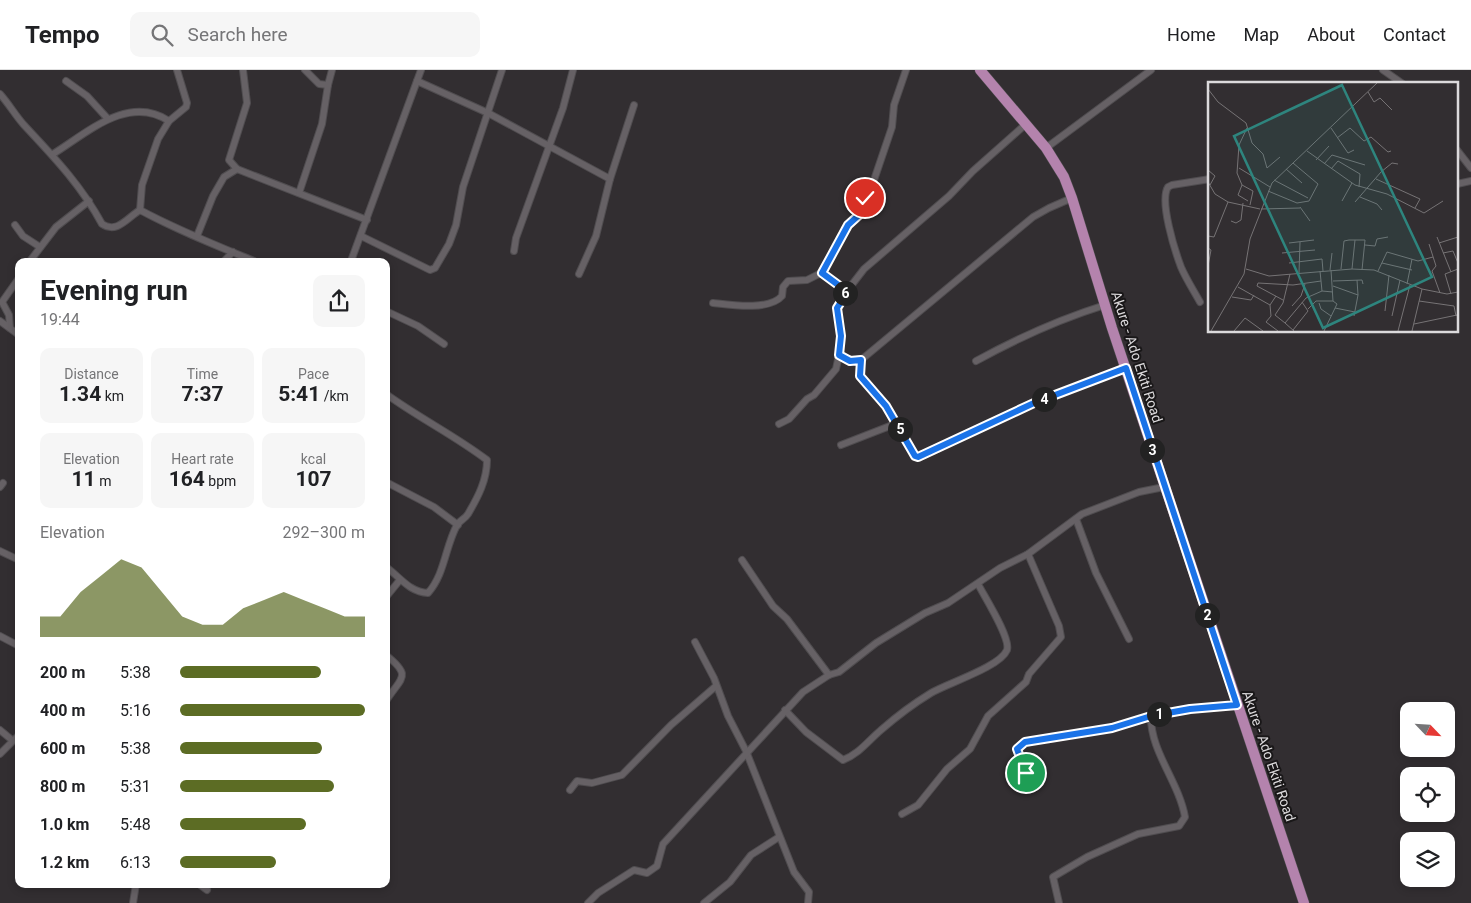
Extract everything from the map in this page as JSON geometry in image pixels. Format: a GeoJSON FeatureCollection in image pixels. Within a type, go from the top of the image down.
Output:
{"type":"FeatureCollection","features":[{"type":"Feature","properties":{"kind":"main road","name":"Akure - Ado Ekiti Road"},"geometry":{"type":"LineString","coordinates":[[980,70],[1046,148],[1064,177],[1164,487],[1304,903]]}},
{"type":"Feature","properties":{"kind":"street"},"geometry":{"type":"LineString","coordinates":[[0,94],[25,126],[53,154],[89,201],[102,224],[108,228],[116,228],[140,210],[142,184],[158,139],[169,121],[188,103],[176,70]]}},
{"type":"Feature","properties":{"kind":"street"},"geometry":{"type":"LineString","coordinates":[[243,70],[247,103],[229,160],[237,169],[367,220]]}},
{"type":"Feature","properties":{"kind":"street"},"geometry":{"type":"LineString","coordinates":[[304,70],[319,84],[328,85]]}},
{"type":"Feature","properties":{"kind":"street"},"geometry":{"type":"LineString","coordinates":[[299,192],[322,124],[332,70]]}},
{"type":"Feature","properties":{"kind":"street"},"geometry":{"type":"LineString","coordinates":[[352,258],[421,70]]}},
{"type":"Feature","properties":{"kind":"street"},"geometry":{"type":"LineString","coordinates":[[361,236],[430,270],[435,268],[449,244],[456,225],[463,187],[502,70]]}},
{"type":"Feature","properties":{"kind":"street"},"geometry":{"type":"LineString","coordinates":[[514,251],[516,238],[563,108],[574,70]]}},
{"type":"Feature","properties":{"kind":"street"},"geometry":{"type":"LineString","coordinates":[[713,303],[750,306],[774,302],[782,296],[783,287],[788,281],[807,280],[822,273],[848,225],[859,215],[874,180],[892,127],[894,105],[906,70]]}},
{"type":"Feature","properties":{"kind":"street"},"geometry":{"type":"LineString","coordinates":[[1046,148],[1151,70]]}},
{"type":"Feature","properties":{"kind":"street"},"geometry":{"type":"LineString","coordinates":[[1383,70],[1400,82]]}},
{"type":"Feature","properties":{"kind":"street"},"geometry":{"type":"LineString","coordinates":[[66,80],[87,96],[108,119]]}},
{"type":"Feature","properties":{"kind":"street"},"geometry":{"type":"LineString","coordinates":[[417,80],[488,113],[610,179]]}},
{"type":"Feature","properties":{"kind":"street"},"geometry":{"type":"LineString","coordinates":[[579,274],[596,236],[610,179],[634,105]]}},
{"type":"Feature","properties":{"kind":"street"},"geometry":{"type":"LineString","coordinates":[[53,154],[108,119],[131,111],[158,114],[169,121]]}},
{"type":"Feature","properties":{"kind":"street"},"geometry":{"type":"LineString","coordinates":[[836,369],[841,336],[837,308],[864,269],[949,196],[973,171],[1026,124]]}},
{"type":"Feature","properties":{"kind":"street"},"geometry":{"type":"LineString","coordinates":[[1458,151],[1471,168]]}},
{"type":"Feature","properties":{"kind":"street"},"geometry":{"type":"LineString","coordinates":[[197,236],[213,196],[224,177],[237,169]]}},
{"type":"Feature","properties":{"kind":"street"},"geometry":{"type":"LineString","coordinates":[[1200,302],[1178,258],[1169,227],[1165,195],[1168,187],[1172,185],[1208,179]]}},
{"type":"Feature","properties":{"kind":"street"},"geometry":{"type":"LineString","coordinates":[[1458,184],[1471,181]]}},
{"type":"Feature","properties":{"kind":"street"},"geometry":{"type":"LineString","coordinates":[[779,424],[789,419],[807,399],[814,395],[836,369],[850,361],[861,360],[908,324],[1029,220],[1049,208],[1072,198]]}},
{"type":"Feature","properties":{"kind":"street"},"geometry":{"type":"LineString","coordinates":[[32,258],[56,227],[89,201]]}},
{"type":"Feature","properties":{"kind":"street"},"geometry":{"type":"LineString","coordinates":[[140,210],[181,231],[247,258]]}},
{"type":"Feature","properties":{"kind":"street"},"geometry":{"type":"LineString","coordinates":[[14,225],[23,236],[40,248]]}},
{"type":"Feature","properties":{"kind":"street"},"geometry":{"type":"LineString","coordinates":[[227,258],[232,252]]}},
{"type":"Feature","properties":{"kind":"street"},"geometry":{"type":"LineString","coordinates":[[822,273],[841,287],[846,294]]}},
{"type":"Feature","properties":{"kind":"street"},"geometry":{"type":"LineString","coordinates":[[10,328],[9,315],[2,302],[15,284]]}},
{"type":"Feature","properties":{"kind":"street"},"geometry":{"type":"LineString","coordinates":[[976,361],[1028,334],[1071,316],[1106,305]]}},
{"type":"Feature","properties":{"kind":"street"},"geometry":{"type":"LineString","coordinates":[[390,313],[418,326],[444,344]]}},
{"type":"Feature","properties":{"kind":"street"},"geometry":{"type":"LineString","coordinates":[[0,320],[15,332]]}},
{"type":"Feature","properties":{"kind":"street"},"geometry":{"type":"LineString","coordinates":[[839,355],[850,361]]}},
{"type":"Feature","properties":{"kind":"street"},"geometry":{"type":"LineString","coordinates":[[861,360],[860,376],[886,406],[895,424],[903,432],[915,456],[918,457],[1034,403],[1126,368]]}},
{"type":"Feature","properties":{"kind":"street"},"geometry":{"type":"LineString","coordinates":[[390,397],[487,460],[485,479],[479,494],[467,516],[458,525],[443,568],[428,593],[422,593],[399,581],[390,571]]}},
{"type":"Feature","properties":{"kind":"street"},"geometry":{"type":"LineString","coordinates":[[841,446],[895,424]]}},
{"type":"Feature","properties":{"kind":"street"},"geometry":{"type":"LineString","coordinates":[[390,484],[434,507],[458,525]]}},
{"type":"Feature","properties":{"kind":"street"},"geometry":{"type":"LineString","coordinates":[[588,903],[598,893],[634,870],[647,873],[657,866],[663,844],[784,710],[803,692],[829,675],[839,672],[895,632],[978,584],[1000,568],[1028,554],[1076,519],[1096,508],[1139,492],[1164,487]]}},
{"type":"Feature","properties":{"kind":"street"},"geometry":{"type":"LineString","coordinates":[[1076,519],[1096,573],[1128,639]]}},
{"type":"Feature","properties":{"kind":"street"},"geometry":{"type":"LineString","coordinates":[[0,551],[15,558]]}},
{"type":"Feature","properties":{"kind":"street"},"geometry":{"type":"LineString","coordinates":[[902,814],[918,805],[947,769],[970,749],[988,716],[1026,682],[1029,674],[1061,637],[1059,626],[1028,554]]}},
{"type":"Feature","properties":{"kind":"street"},"geometry":{"type":"LineString","coordinates":[[742,560],[773,606],[787,619],[829,675]]}},
{"type":"Feature","properties":{"kind":"street"},"geometry":{"type":"LineString","coordinates":[[390,592],[399,581]]}},
{"type":"Feature","properties":{"kind":"street"},"geometry":{"type":"LineString","coordinates":[[784,710],[806,732],[843,760],[856,755],[880,731],[910,707],[932,693],[983,668],[1002,656],[1008,643],[978,584]]}},
{"type":"Feature","properties":{"kind":"street"},"geometry":{"type":"LineString","coordinates":[[0,636],[15,644]]}},
{"type":"Feature","properties":{"kind":"street"},"geometry":{"type":"LineString","coordinates":[[695,642],[746,752],[794,872],[809,892],[808,903]]}},
{"type":"Feature","properties":{"kind":"street"},"geometry":{"type":"LineString","coordinates":[[390,658],[401,667],[403,673],[399,683],[390,695]]}},
{"type":"Feature","properties":{"kind":"street"},"geometry":{"type":"LineString","coordinates":[[570,790],[578,781],[592,783],[622,776],[671,724],[716,686]]}},
{"type":"Feature","properties":{"kind":"street"},"geometry":{"type":"LineString","coordinates":[[1030,784],[1017,749],[1025,742],[1112,728],[1151,716],[1190,709],[1237,705]]}},
{"type":"Feature","properties":{"kind":"street"},"geometry":{"type":"LineString","coordinates":[[1059,903],[1053,877],[1086,856],[1138,834],[1179,826],[1185,817],[1175,785],[1154,739],[1151,716]]}},
{"type":"Feature","properties":{"kind":"street"},"geometry":{"type":"LineString","coordinates":[[0,730],[12,740]]}},
{"type":"Feature","properties":{"kind":"street"},"geometry":{"type":"LineString","coordinates":[[0,754],[15,738]]}},
{"type":"Feature","properties":{"kind":"street"},"geometry":{"type":"LineString","coordinates":[[704,903],[730,882],[751,855],[779,837]]}},
{"type":"Feature","properties":{"kind":"street"},"geometry":{"type":"LineString","coordinates":[[133,903],[135,888]]}},
{"type":"Feature","properties":{"kind":"route"},"geometry":{"type":"LineString","coordinates":[[865,198],[859,215],[848,225],[822,273],[841,287],[846,294],[840,300],[837,308],[841,336],[839,355],[844,360],[861,360],[860,376],[886,406],[895,424],[903,432],[915,456],[918,457],[968,432],[994,423],[1034,403],[1126,368],[1237,705],[1190,709],[1151,716],[1112,728],[1025,742],[1017,749],[1026,773]]}}]}
